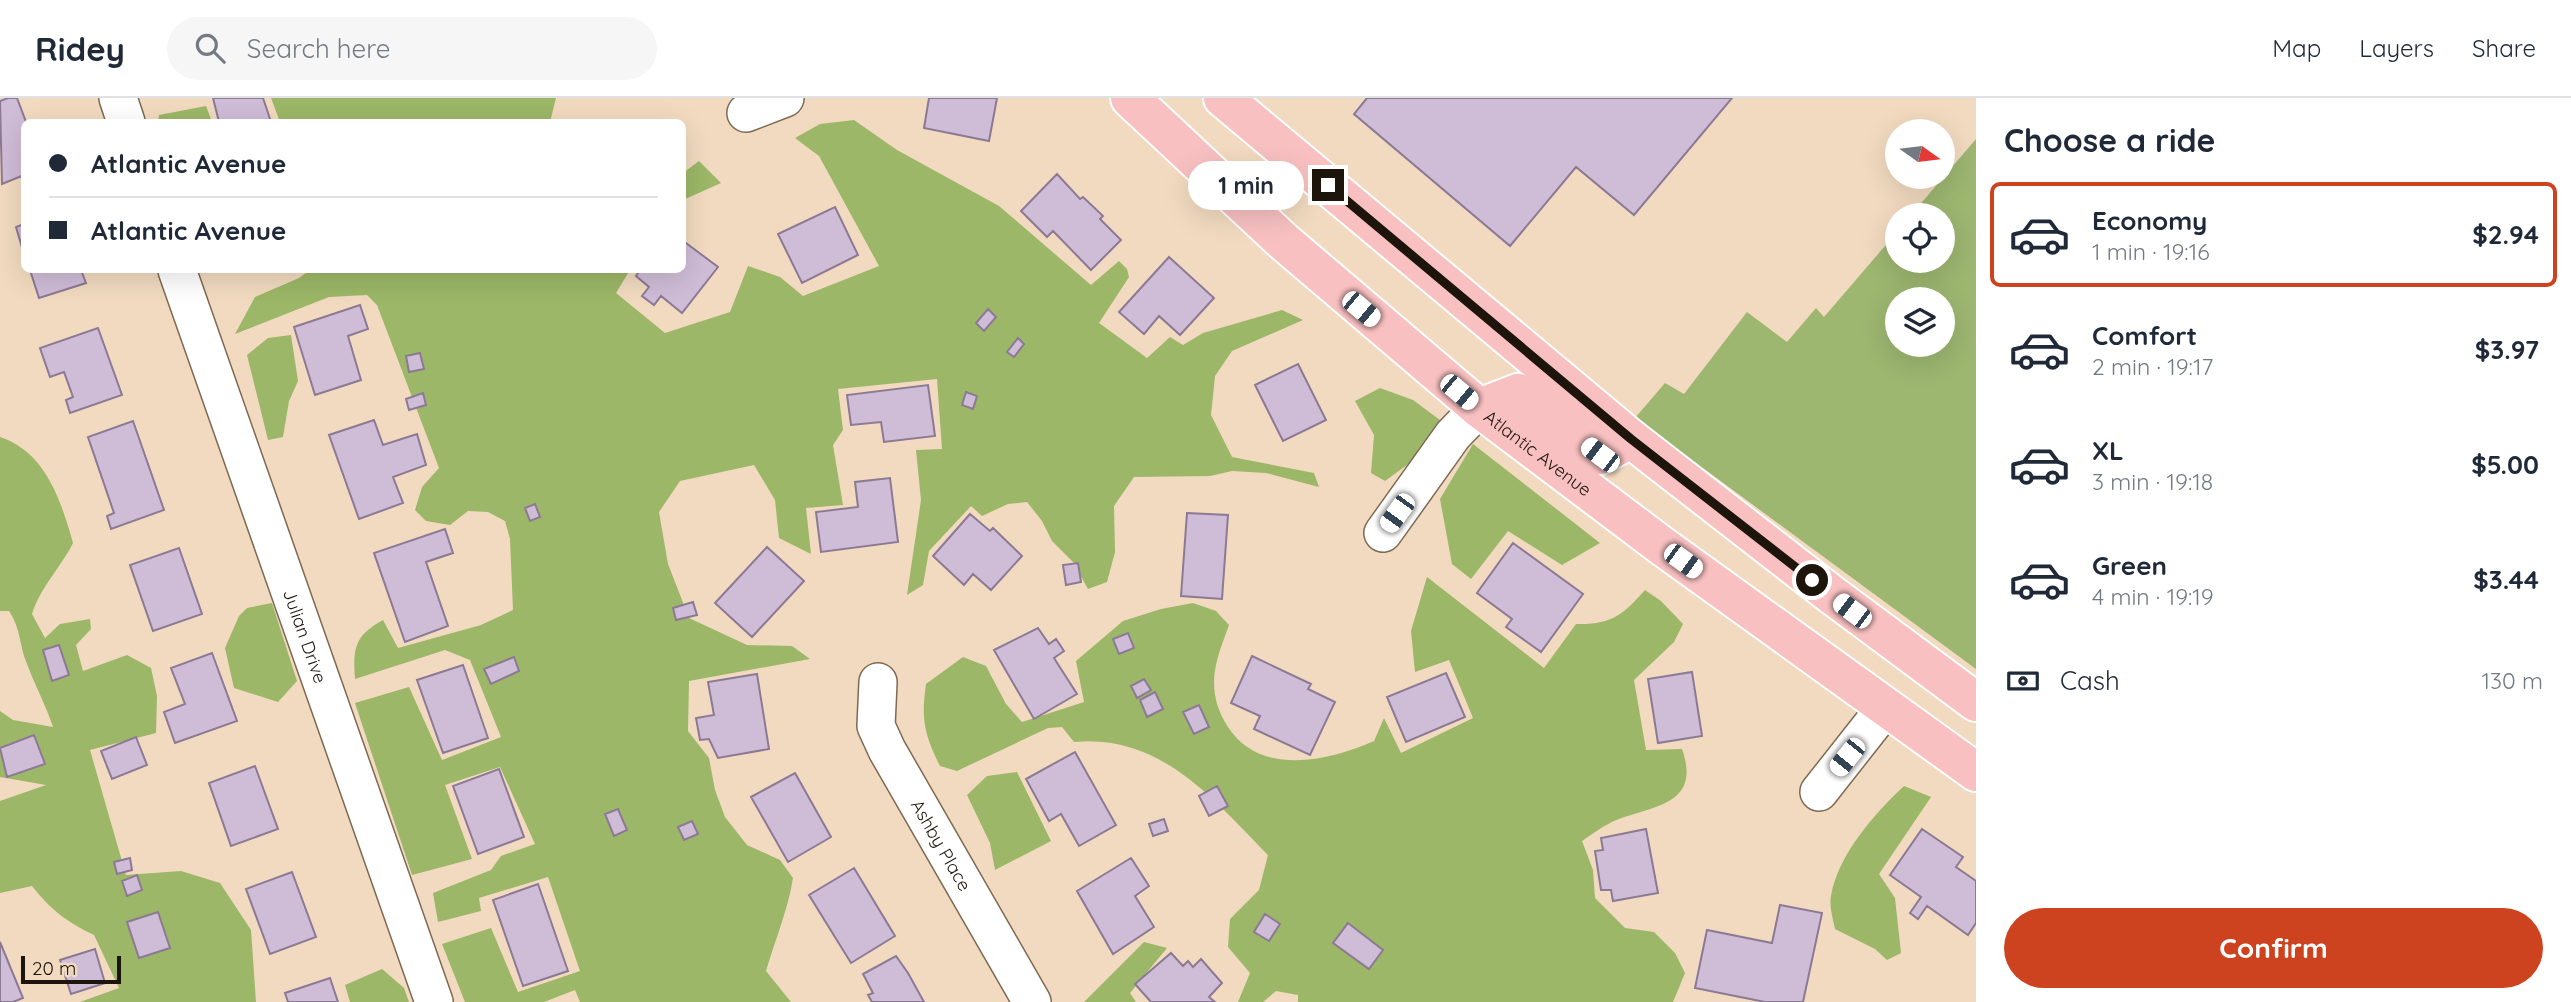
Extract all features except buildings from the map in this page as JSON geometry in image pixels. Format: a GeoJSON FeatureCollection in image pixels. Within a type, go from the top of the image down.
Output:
{"type":"FeatureCollection","features":[{"type":"Feature","properties":{"kind":"main road","name":"Atlantic Avenue"},"geometry":{"type":"LineString","coordinates":[[1130,98],[1283,241],[1479,408],[1662,546],[1976,772]]}},
{"type":"Feature","properties":{"kind":"main road"},"geometry":{"type":"LineString","coordinates":[[1223,98],[1631,439],[1832,595],[1976,702]]}},
{"type":"Feature","properties":{"kind":"main road"},"geometry":{"type":"LineString","coordinates":[[1479,408],[1518,393],[1600,455],[1631,439]]}},
{"type":"Feature","properties":{"kind":"street"},"geometry":{"type":"LineString","coordinates":[[118,98],[125,119]]}},
{"type":"Feature","properties":{"kind":"street"},"geometry":{"type":"LineString","coordinates":[[746,113],[785,98]]}},
{"type":"Feature","properties":{"kind":"street","name":"Julian Drive"},"geometry":{"type":"LineString","coordinates":[[178,273],[434,1002]]}},
{"type":"Feature","properties":{"kind":"street"},"geometry":{"type":"LineString","coordinates":[[1383,533],[1454,435],[1479,408]]}},
{"type":"Feature","properties":{"kind":"street","name":"Ashby Place"},"geometry":{"type":"LineString","coordinates":[[878,682],[876,726],[887,750],[1032,1002]]}},
{"type":"Feature","properties":{"kind":"street"},"geometry":{"type":"LineString","coordinates":[[1819,792],[1886,707]]}},
{"type":"Feature","properties":{"kind":"green space"},"geometry":{"type":"Polygon","coordinates":[[[271,98],[556,98],[551,119],[279,119],[271,98]]]}},
{"type":"Feature","properties":{"kind":"green space"},"geometry":{"type":"Polygon","coordinates":[[[206,106],[211,119],[158,119],[159,115],[206,106]]]}},
{"type":"Feature","properties":{"kind":"green space"},"geometry":{"type":"Polygon","coordinates":[[[854,120],[897,150],[999,206],[1091,285],[1119,261],[1127,269],[1129,277],[1099,323],[1147,358],[1170,337],[1183,345],[1203,333],[1282,310],[1303,320],[1232,351],[1215,376],[1211,415],[1232,457],[1314,473],[1319,487],[1266,473],[1232,471],[1210,476],[1134,477],[1114,506],[1115,552],[1107,582],[1088,589],[1073,562],[1052,541],[1042,521],[1027,502],[1008,504],[982,516],[971,506],[929,551],[923,585],[907,595],[921,500],[916,450],[942,449],[937,379],[838,389],[843,430],[833,445],[843,505],[806,508],[811,554],[779,538],[775,500],[754,465],[680,481],[659,512],[668,564],[689,618],[747,645],[792,646],[810,659],[689,681],[688,731],[709,758],[715,790],[725,817],[747,845],[780,860],[793,878],[766,971],[791,1002],[580,1002],[575,990],[544,1002],[465,1002],[442,944],[491,928],[518,992],[580,971],[548,877],[479,898],[481,911],[438,922],[433,893],[491,870],[501,856],[535,844],[500,767],[445,785],[472,859],[412,875],[355,703],[409,687],[442,760],[501,737],[470,660],[445,650],[355,679],[354,659],[361,638],[383,620],[398,648],[481,625],[513,610],[510,539],[505,521],[488,512],[468,511],[450,525],[426,521],[415,510],[422,487],[439,468],[377,305],[367,295],[329,297],[235,334],[255,297],[306,273],[628,273],[616,293],[665,333],[730,312],[748,266],[780,277],[803,296],[879,266],[819,156],[795,138],[820,124],[854,120]]]}},
{"type":"Feature","properties":{"kind":"green space"},"geometry":{"type":"Polygon","coordinates":[[[1976,139],[1976,669],[1635,418],[1665,383],[1684,394],[1747,312],[1787,342],[1816,308],[1824,317],[1885,246],[1885,273],[1955,273],[1955,203],[1921,203],[1933,189],[1955,189],[1955,164],[1976,139]]]}},
{"type":"Feature","properties":{"kind":"green space"},"geometry":{"type":"Polygon","coordinates":[[[699,161],[721,183],[686,199],[686,171],[699,161]]]}},
{"type":"Feature","properties":{"kind":"green space"},"geometry":{"type":"Polygon","coordinates":[[[291,335],[298,381],[289,401],[283,437],[268,440],[247,355],[268,338],[291,335]]]}},
{"type":"Feature","properties":{"kind":"green space"},"geometry":{"type":"Polygon","coordinates":[[[1380,388],[1413,400],[1444,423],[1411,462],[1385,481],[1371,473],[1374,435],[1355,401],[1380,388]]]}},
{"type":"Feature","properties":{"kind":"green space"},"geometry":{"type":"Polygon","coordinates":[[[0,437],[16,444],[40,466],[57,495],[73,543],[40,595],[32,614],[45,638],[60,624],[90,619],[91,629],[76,645],[83,671],[127,655],[151,668],[157,696],[156,733],[90,750],[126,875],[181,871],[220,883],[251,930],[256,1002],[80,1002],[119,988],[94,935],[60,915],[32,886],[0,893],[0,801],[46,785],[0,777],[0,711],[13,720],[53,727],[24,657],[13,617],[9,611],[0,611],[0,437]]]}},
{"type":"Feature","properties":{"kind":"green space"},"geometry":{"type":"Polygon","coordinates":[[[1473,444],[1600,543],[1562,565],[1508,531],[1471,579],[1452,564],[1440,499],[1473,444]]]}},
{"type":"Feature","properties":{"kind":"green space"},"geometry":{"type":"Polygon","coordinates":[[[1427,577],[1544,668],[1576,624],[1598,623],[1615,617],[1645,590],[1661,601],[1683,624],[1674,642],[1634,680],[1646,750],[1682,749],[1686,769],[1685,783],[1678,794],[1668,802],[1610,823],[1582,841],[1593,870],[1595,898],[1625,928],[1654,932],[1675,953],[1685,973],[1673,1002],[1298,1002],[1298,995],[1276,991],[1263,1002],[1238,1002],[1250,973],[1228,947],[1230,919],[1259,890],[1268,855],[1227,813],[1183,774],[1159,759],[1133,748],[1105,742],[1074,742],[1062,727],[1048,728],[957,771],[940,766],[930,745],[924,717],[926,684],[963,657],[986,666],[1006,704],[1022,722],[1084,702],[1076,661],[1123,621],[1161,609],[1193,603],[1216,611],[1229,625],[1217,660],[1214,688],[1222,716],[1242,743],[1258,753],[1276,759],[1316,759],[1374,741],[1384,718],[1401,753],[1473,718],[1449,660],[1415,672],[1411,631],[1427,577]]]}},
{"type":"Feature","properties":{"kind":"green space"},"geometry":{"type":"Polygon","coordinates":[[[272,603],[297,681],[278,702],[234,688],[225,648],[239,616],[247,608],[272,603]]]}},
{"type":"Feature","properties":{"kind":"green space"},"geometry":{"type":"Polygon","coordinates":[[[1017,772],[1051,841],[995,870],[990,843],[967,795],[987,776],[1017,772]]]}},
{"type":"Feature","properties":{"kind":"green space"},"geometry":{"type":"Polygon","coordinates":[[[1904,786],[1931,797],[1879,874],[1895,898],[1901,953],[1887,960],[1875,949],[1835,929],[1831,900],[1835,881],[1849,851],[1881,809],[1904,786]]]}},
{"type":"Feature","properties":{"kind":"green space"},"geometry":{"type":"Polygon","coordinates":[[[1144,942],[1167,948],[1130,993],[1136,1002],[1084,1002],[1144,942]]]}},
{"type":"Feature","properties":{"kind":"green space"},"geometry":{"type":"Polygon","coordinates":[[[382,969],[404,988],[409,1002],[350,1002],[345,985],[382,969]]]}},
{"type":"Feature","properties":{"kind":"route"},"geometry":{"type":"LineString","coordinates":[[1328,185],[1631,439],[1812,580]]}}]}
